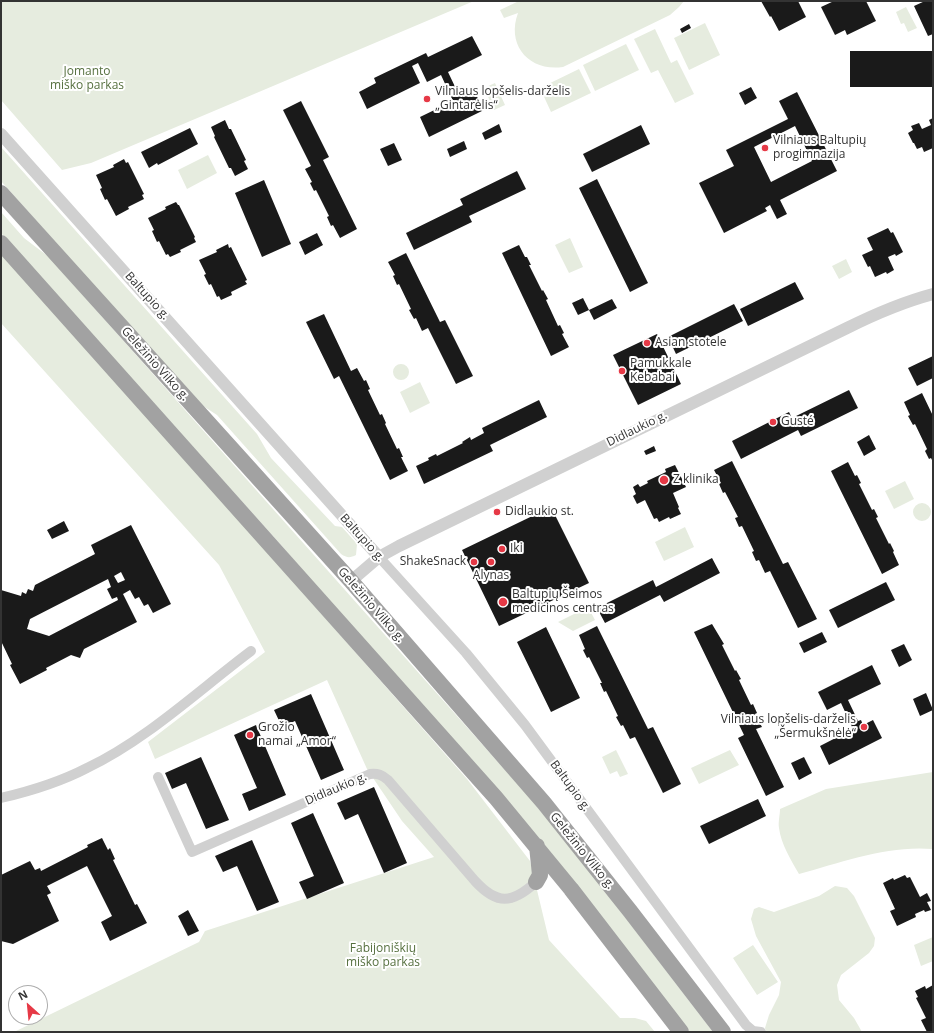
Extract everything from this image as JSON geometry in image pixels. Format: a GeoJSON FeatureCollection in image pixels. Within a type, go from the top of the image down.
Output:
{"type":"FeatureCollection","features":[{"type":"Feature","properties":{"kind":"highway","name":"Geležinio Vilko g."},"geometry":{"type":"LineString","coordinates":[[1,193],[351,582],[544,803],[626,905],[723,1032]]}},
{"type":"Feature","properties":{"kind":"highway"},"geometry":{"type":"LineString","coordinates":[[1,243],[355,639],[537,846],[681,1032]]}},
{"type":"Feature","properties":{"kind":"highway"},"geometry":{"type":"LineString","coordinates":[[536,882],[540,875],[537,846]]}},
{"type":"Feature","properties":{"kind":"highway"},"geometry":{"type":"LineString","coordinates":[[536,882],[549,881],[571,889]]}},
{"type":"Feature","properties":{"kind":"street","name":"Baltupio g."},"geometry":{"type":"LineString","coordinates":[[1,134],[466,653],[525,725],[746,1025],[754,1031],[764,1032]]}},
{"type":"Feature","properties":{"kind":"street","name":"Didlaukio g."},"geometry":{"type":"LineString","coordinates":[[351,582],[379,557],[434,528],[852,325],[898,305],[933,294]]}},
{"type":"Feature","properties":{"kind":"street"},"geometry":{"type":"LineString","coordinates":[[1,798],[22,793],[54,782],[88,768],[111,756],[138,738],[251,651]]}},
{"type":"Feature","properties":{"kind":"street","name":"Didlaukio g."},"geometry":{"type":"LineString","coordinates":[[158,777],[192,852],[370,774],[376,774],[383,776],[388,780],[475,881],[490,896],[506,899],[517,897],[526,892],[536,882]]}},
{"type":"Feature","properties":{"kind":"green space","name":"Jomanto miško parkas"},"geometry":{"type":"Polygon","coordinates":[[[1,1],[474,1],[91,163],[62,170],[1,100],[1,1]]]}},
{"type":"Feature","properties":{"kind":"green space"},"geometry":{"type":"Polygon","coordinates":[[[519,1],[684,1],[670,15],[563,67],[551,67],[540,65],[531,61],[523,54],[515,36],[515,25],[518,13],[504,18],[500,10],[519,1]]]}},
{"type":"Feature","properties":{"kind":"green space"},"geometry":{"type":"Polygon","coordinates":[[[906,7],[917,28],[908,32],[904,23],[901,24],[896,12],[906,7]]]}},
{"type":"Feature","properties":{"kind":"green space"},"geometry":{"type":"Polygon","coordinates":[[[705,23],[720,55],[689,70],[674,38],[705,23]]]}},
{"type":"Feature","properties":{"kind":"green space"},"geometry":{"type":"Polygon","coordinates":[[[655,29],[671,63],[677,60],[694,94],[675,103],[658,70],[651,73],[634,39],[655,29]]]}},
{"type":"Feature","properties":{"kind":"green space"},"geometry":{"type":"Polygon","coordinates":[[[626,44],[639,70],[595,91],[583,65],[626,44]]]}},
{"type":"Feature","properties":{"kind":"green space"},"geometry":{"type":"Polygon","coordinates":[[[579,69],[591,93],[551,112],[540,88],[579,69]]]}},
{"type":"Feature","properties":{"kind":"green space"},"geometry":{"type":"Polygon","coordinates":[[[495,83],[505,105],[494,110],[484,88],[495,83]]]}},
{"type":"Feature","properties":{"kind":"green space"},"geometry":{"type":"Polygon","coordinates":[[[1,147],[257,434],[271,458],[335,526],[342,527],[357,544],[356,555],[348,557],[341,554],[217,415],[197,402],[1,181],[1,147]]]}},
{"type":"Feature","properties":{"kind":"green space"},"geometry":{"type":"Polygon","coordinates":[[[208,155],[217,173],[187,189],[178,170],[208,155]]]}},
{"type":"Feature","properties":{"kind":"green space"},"geometry":{"type":"Polygon","coordinates":[[[1,212],[24,238],[49,257],[529,797],[585,865],[713,1032],[690,1032],[614,933],[281,545],[1,233],[1,212]]]}},
{"type":"Feature","properties":{"kind":"green space"},"geometry":{"type":"Polygon","coordinates":[[[570,238],[583,267],[569,273],[555,245],[570,238]]]}},
{"type":"Feature","properties":{"kind":"green space","name":"Fabijoniškių miško parkas"},"geometry":{"type":"Polygon","coordinates":[[[1,254],[261,545],[467,779],[530,861],[549,940],[620,1018],[635,1018],[646,1021],[655,1032],[14,1032],[28,1025],[48,1025],[48,1015],[199,942],[205,931],[434,857],[402,821],[367,769],[327,680],[155,759],[148,742],[265,652],[219,565],[1,323],[1,254]]]}},
{"type":"Feature","properties":{"kind":"green space"},"geometry":{"type":"Polygon","coordinates":[[[846,259],[852,272],[839,279],[832,266],[846,259]]]}},
{"type":"Feature","properties":{"kind":"green space"},"geometry":{"type":"Polygon","coordinates":[[[398,364],[404,364],[409,369],[407,378],[404,380],[398,380],[393,375],[393,369],[398,364]]]}},
{"type":"Feature","properties":{"kind":"green space"},"geometry":{"type":"Polygon","coordinates":[[[420,382],[430,403],[410,413],[400,392],[420,382]]]}},
{"type":"Feature","properties":{"kind":"green space"},"geometry":{"type":"Polygon","coordinates":[[[905,481],[914,499],[894,509],[885,491],[905,481]]]}},
{"type":"Feature","properties":{"kind":"green space"},"geometry":{"type":"Polygon","coordinates":[[[922,503],[928,506],[931,512],[928,518],[922,521],[916,518],[913,512],[916,506],[922,503]]]}},
{"type":"Feature","properties":{"kind":"green space"},"geometry":{"type":"Polygon","coordinates":[[[685,527],[694,547],[664,561],[655,542],[685,527]]]}},
{"type":"Feature","properties":{"kind":"green space"},"geometry":{"type":"Polygon","coordinates":[[[588,607],[595,620],[573,631],[558,622],[588,607]]]}},
{"type":"Feature","properties":{"kind":"green space"},"geometry":{"type":"Polygon","coordinates":[[[616,750],[628,774],[620,777],[617,771],[610,774],[602,757],[616,750]]]}},
{"type":"Feature","properties":{"kind":"green space"},"geometry":{"type":"Polygon","coordinates":[[[730,750],[739,765],[699,784],[691,768],[730,750]]]}},
{"type":"Feature","properties":{"kind":"green space"},"geometry":{"type":"Polygon","coordinates":[[[933,772],[933,849],[916,848],[882,852],[799,874],[787,852],[780,834],[780,809],[826,789],[933,772]]]}},
{"type":"Feature","properties":{"kind":"green space"},"geometry":{"type":"Polygon","coordinates":[[[835,886],[847,888],[854,896],[875,938],[874,946],[869,953],[841,975],[837,985],[839,1000],[854,1018],[862,1032],[766,1032],[765,1028],[769,1015],[779,995],[781,982],[756,936],[751,919],[754,909],[759,907],[774,912],[819,896],[835,886]]]}},
{"type":"Feature","properties":{"kind":"green space"},"geometry":{"type":"Polygon","coordinates":[[[933,937],[933,961],[921,966],[914,945],[933,937]]]}},
{"type":"Feature","properties":{"kind":"green space"},"geometry":{"type":"Polygon","coordinates":[[[753,945],[778,982],[757,995],[733,958],[753,945]]]}},
{"type":"Feature","properties":{"kind":"building"},"geometry":{"type":"Polygon","coordinates":[[[761,1],[798,1],[806,17],[779,31],[761,1]]]}},
{"type":"Feature","properties":{"kind":"building"},"geometry":{"type":"Polygon","coordinates":[[[834,1],[866,1],[876,21],[847,35],[845,30],[835,35],[821,7],[834,1]]]}},
{"type":"Feature","properties":{"kind":"building"},"geometry":{"type":"Polygon","coordinates":[[[925,1],[933,1],[933,34],[928,36],[914,6],[925,1]]]}},
{"type":"Feature","properties":{"kind":"building"},"geometry":{"type":"Polygon","coordinates":[[[689,24],[691,28],[682,33],[680,29],[689,24]]]}},
{"type":"Feature","properties":{"kind":"building"},"geometry":{"type":"Polygon","coordinates":[[[472,36],[482,55],[448,72],[458,93],[461,91],[464,96],[474,91],[484,110],[429,137],[420,117],[453,101],[441,75],[427,82],[418,63],[412,66],[420,83],[367,109],[359,92],[376,83],[374,78],[426,53],[428,57],[472,36]]]}},
{"type":"Feature","properties":{"kind":"building"},"geometry":{"type":"Polygon","coordinates":[[[850,51],[933,51],[933,87],[850,87],[850,51]]]}},
{"type":"Feature","properties":{"kind":"building"},"geometry":{"type":"Polygon","coordinates":[[[751,87],[757,98],[745,105],[739,93],[751,87]]]}},
{"type":"Feature","properties":{"kind":"building"},"geometry":{"type":"Polygon","coordinates":[[[797,92],[837,171],[780,200],[787,214],[777,219],[770,205],[765,208],[767,211],[724,233],[699,183],[734,166],[726,150],[788,119],[779,101],[797,92]],[[795,126],[754,147],[771,182],[812,161],[795,126]]]}},
{"type":"Feature","properties":{"kind":"building"},"geometry":{"type":"Polygon","coordinates":[[[301,101],[329,157],[323,160],[357,229],[340,238],[333,225],[331,226],[327,217],[329,216],[316,190],[314,191],[310,183],[312,182],[305,169],[311,166],[283,110],[301,101]]]}},
{"type":"Feature","properties":{"kind":"building"},"geometry":{"type":"Polygon","coordinates":[[[933,118],[933,148],[924,152],[922,147],[917,149],[908,133],[913,130],[911,126],[919,123],[922,129],[931,125],[929,120],[933,118]]]}},
{"type":"Feature","properties":{"kind":"building"},"geometry":{"type":"Polygon","coordinates":[[[225,120],[246,160],[244,161],[248,169],[235,176],[231,168],[229,168],[214,137],[215,136],[211,127],[225,120]]]}},
{"type":"Feature","properties":{"kind":"building"},"geometry":{"type":"Polygon","coordinates":[[[499,124],[502,132],[485,140],[482,133],[499,124]]]}},
{"type":"Feature","properties":{"kind":"building"},"geometry":{"type":"Polygon","coordinates":[[[641,125],[650,144],[592,172],[583,154],[641,125]]]}},
{"type":"Feature","properties":{"kind":"building"},"geometry":{"type":"Polygon","coordinates":[[[190,128],[198,144],[158,165],[157,163],[149,168],[141,152],[190,128]]]}},
{"type":"Feature","properties":{"kind":"building"},"geometry":{"type":"Polygon","coordinates":[[[464,141],[467,149],[450,157],[447,149],[464,141]]]}},
{"type":"Feature","properties":{"kind":"building"},"geometry":{"type":"Polygon","coordinates":[[[394,143],[402,160],[388,166],[380,149],[394,143]]]}},
{"type":"Feature","properties":{"kind":"building"},"geometry":{"type":"Polygon","coordinates":[[[124,159],[126,163],[128,162],[144,194],[142,195],[144,199],[128,207],[129,209],[116,216],[107,199],[105,200],[100,189],[102,188],[96,175],[114,167],[113,165],[124,159]]]}},
{"type":"Feature","properties":{"kind":"building"},"geometry":{"type":"Polygon","coordinates":[[[517,171],[526,189],[469,216],[472,222],[414,250],[406,233],[463,205],[460,199],[517,171]]]}},
{"type":"Feature","properties":{"kind":"building"},"geometry":{"type":"Polygon","coordinates":[[[597,179],[648,283],[630,292],[579,188],[597,179]]]}},
{"type":"Feature","properties":{"kind":"building"},"geometry":{"type":"Polygon","coordinates":[[[264,180],[291,244],[262,257],[235,193],[264,180]]]}},
{"type":"Feature","properties":{"kind":"building"},"geometry":{"type":"Polygon","coordinates":[[[176,202],[179,205],[195,237],[196,242],[170,257],[168,254],[166,255],[159,241],[157,242],[152,231],[154,230],[148,218],[176,202]]]}},
{"type":"Feature","properties":{"kind":"building"},"geometry":{"type":"Polygon","coordinates":[[[888,228],[891,233],[893,232],[903,252],[896,256],[895,254],[888,257],[894,270],[887,274],[886,272],[875,277],[870,266],[868,267],[862,255],[873,250],[867,238],[888,228]]]}},
{"type":"Feature","properties":{"kind":"building"},"geometry":{"type":"Polygon","coordinates":[[[317,233],[323,245],[305,255],[299,242],[317,233]]]}},
{"type":"Feature","properties":{"kind":"building"},"geometry":{"type":"Polygon","coordinates":[[[228,244],[229,248],[231,247],[247,280],[245,281],[247,284],[231,292],[232,295],[221,300],[219,296],[217,297],[211,284],[209,285],[204,275],[206,274],[199,260],[217,252],[216,250],[228,244]]]}},
{"type":"Feature","properties":{"kind":"building"},"geometry":{"type":"Polygon","coordinates":[[[519,245],[531,265],[529,265],[542,291],[543,290],[548,299],[546,300],[558,326],[560,325],[564,333],[562,334],[569,347],[551,356],[502,253],[519,245]]]}},
{"type":"Feature","properties":{"kind":"building"},"geometry":{"type":"Polygon","coordinates":[[[406,253],[440,322],[445,320],[473,376],[456,384],[428,328],[422,331],[416,318],[414,319],[409,310],[411,309],[399,284],[397,285],[393,276],[395,275],[388,262],[406,253]]]}},
{"type":"Feature","properties":{"kind":"building"},"geometry":{"type":"Polygon","coordinates":[[[795,282],[804,299],[748,326],[740,309],[795,282]]]}},
{"type":"Feature","properties":{"kind":"building"},"geometry":{"type":"Polygon","coordinates":[[[583,298],[589,310],[578,315],[572,303],[583,298]]]}},
{"type":"Feature","properties":{"kind":"building"},"geometry":{"type":"Polygon","coordinates":[[[612,299],[617,308],[594,320],[589,310],[612,299]]]}},
{"type":"Feature","properties":{"kind":"building"},"geometry":{"type":"Polygon","coordinates":[[[734,304],[743,321],[676,354],[668,337],[734,304]]]}},
{"type":"Feature","properties":{"kind":"building"},"geometry":{"type":"Polygon","coordinates":[[[324,314],[351,371],[357,368],[364,381],[366,380],[370,389],[368,390],[380,415],[382,414],[397,449],[399,448],[403,457],[401,457],[408,471],[390,480],[339,376],[334,379],[306,322],[324,314]]]}},
{"type":"Feature","properties":{"kind":"building"},"geometry":{"type":"Polygon","coordinates":[[[657,334],[681,384],[638,405],[613,355],[657,334]]]}},
{"type":"Feature","properties":{"kind":"building"},"geometry":{"type":"Polygon","coordinates":[[[933,356],[933,378],[917,386],[908,368],[933,356]]]}},
{"type":"Feature","properties":{"kind":"building"},"geometry":{"type":"Polygon","coordinates":[[[849,390],[858,408],[801,436],[798,430],[741,459],[732,441],[789,412],[792,418],[849,390]]]}},
{"type":"Feature","properties":{"kind":"building"},"geometry":{"type":"Polygon","coordinates":[[[922,393],[933,416],[933,462],[931,458],[929,459],[925,451],[927,449],[915,424],[913,425],[908,416],[910,415],[904,402],[922,393]]]}},
{"type":"Feature","properties":{"kind":"building"},"geometry":{"type":"Polygon","coordinates":[[[539,400],[547,417],[490,445],[493,451],[424,484],[416,466],[429,460],[428,458],[436,454],[437,456],[463,443],[462,442],[470,437],[471,440],[484,433],[482,428],[539,400]]]}},
{"type":"Feature","properties":{"kind":"building"},"geometry":{"type":"Polygon","coordinates":[[[869,435],[876,449],[864,456],[857,442],[869,435]]]}},
{"type":"Feature","properties":{"kind":"building"},"geometry":{"type":"Polygon","coordinates":[[[654,446],[656,451],[646,455],[644,451],[654,446]]]}},
{"type":"Feature","properties":{"kind":"building"},"geometry":{"type":"Polygon","coordinates":[[[732,461],[783,564],[788,562],[817,619],[798,628],[770,571],[765,573],[759,560],[756,561],[752,552],[754,551],[742,526],[739,527],[735,518],[738,517],[725,492],[723,493],[719,484],[721,483],[714,470],[732,461]]]}},
{"type":"Feature","properties":{"kind":"building"},"geometry":{"type":"Polygon","coordinates":[[[848,462],[855,476],[857,475],[861,483],[859,484],[872,510],[874,509],[878,517],[876,518],[894,551],[893,552],[899,565],[882,574],[831,471],[848,462]]]}},
{"type":"Feature","properties":{"kind":"building"},"geometry":{"type":"Polygon","coordinates":[[[675,465],[686,487],[673,493],[681,514],[670,519],[669,517],[659,522],[657,518],[654,519],[645,500],[637,504],[633,496],[636,494],[633,487],[638,484],[640,487],[648,483],[647,481],[666,472],[665,469],[675,465]]]}},
{"type":"Feature","properties":{"kind":"building"},"geometry":{"type":"Polygon","coordinates":[[[551,507],[589,583],[499,626],[462,550],[551,507]]]}},
{"type":"Feature","properties":{"kind":"building"},"geometry":{"type":"Polygon","coordinates":[[[64,521],[69,531],[52,539],[47,530],[64,521]]]}},
{"type":"Feature","properties":{"kind":"building"},"geometry":{"type":"Polygon","coordinates":[[[131,525],[171,604],[153,613],[148,604],[144,606],[139,597],[135,599],[130,590],[123,594],[137,622],[84,649],[80,658],[71,655],[20,684],[10,665],[12,664],[1,641],[1,590],[21,596],[22,592],[26,594],[28,589],[33,591],[35,585],[95,554],[91,545],[131,525]],[[121,572],[114,576],[118,583],[125,580],[121,572]],[[108,579],[30,619],[27,629],[49,636],[118,600],[117,597],[112,599],[107,589],[111,587],[108,579]]]}},
{"type":"Feature","properties":{"kind":"building"},"geometry":{"type":"Polygon","coordinates":[[[712,558],[720,573],[664,602],[660,595],[605,623],[597,608],[653,580],[656,587],[712,558]]]}},
{"type":"Feature","properties":{"kind":"building"},"geometry":{"type":"Polygon","coordinates":[[[886,582],[895,600],[838,628],[829,610],[886,582]]]}},
{"type":"Feature","properties":{"kind":"building"},"geometry":{"type":"Polygon","coordinates":[[[712,624],[724,644],[722,645],[735,671],[736,670],[741,679],[739,680],[751,705],[753,704],[757,713],[755,714],[762,727],[756,729],[784,787],[766,796],[738,738],[744,735],[694,632],[712,624]]]}},
{"type":"Feature","properties":{"kind":"building"},"geometry":{"type":"Polygon","coordinates":[[[597,626],[648,729],[653,727],[681,784],[663,793],[635,737],[630,739],[623,725],[621,726],[616,717],[618,716],[606,691],[604,692],[600,683],[602,683],[589,657],[587,658],[583,650],[585,649],[579,635],[597,626]]]}},
{"type":"Feature","properties":{"kind":"building"},"geometry":{"type":"Polygon","coordinates":[[[546,627],[580,698],[551,712],[517,642],[546,627]]]}},
{"type":"Feature","properties":{"kind":"building"},"geometry":{"type":"Polygon","coordinates":[[[822,632],[827,642],[804,653],[799,643],[822,632]]]}},
{"type":"Feature","properties":{"kind":"building"},"geometry":{"type":"Polygon","coordinates":[[[904,644],[912,660],[899,667],[891,650],[904,644]]]}},
{"type":"Feature","properties":{"kind":"building"},"geometry":{"type":"Polygon","coordinates":[[[872,665],[881,684],[848,700],[858,721],[861,720],[863,725],[873,720],[882,738],[829,765],[820,746],[853,729],[841,703],[827,710],[818,692],[872,665]]]}},
{"type":"Feature","properties":{"kind":"building"},"geometry":{"type":"Polygon","coordinates":[[[926,693],[933,710],[920,716],[913,699],[926,693]]]}},
{"type":"Feature","properties":{"kind":"building"},"geometry":{"type":"Polygon","coordinates":[[[311,694],[344,770],[321,780],[295,721],[282,727],[274,710],[311,694]]]}},
{"type":"Feature","properties":{"kind":"building"},"geometry":{"type":"Polygon","coordinates":[[[256,725],[286,795],[249,811],[242,794],[257,788],[234,735],[256,725]]]}},
{"type":"Feature","properties":{"kind":"building"},"geometry":{"type":"Polygon","coordinates":[[[201,757],[229,820],[206,829],[186,783],[172,789],[165,773],[201,757]]]}},
{"type":"Feature","properties":{"kind":"building"},"geometry":{"type":"Polygon","coordinates":[[[804,757],[812,773],[799,780],[791,763],[804,757]]]}},
{"type":"Feature","properties":{"kind":"building"},"geometry":{"type":"Polygon","coordinates":[[[374,787],[407,863],[384,873],[358,814],[345,820],[337,803],[374,787]]]}},
{"type":"Feature","properties":{"kind":"building"},"geometry":{"type":"Polygon","coordinates":[[[758,799],[766,816],[709,844],[700,826],[758,799]]]}},
{"type":"Feature","properties":{"kind":"building"},"geometry":{"type":"Polygon","coordinates":[[[313,813],[344,883],[307,899],[299,882],[314,876],[291,823],[313,813]]]}},
{"type":"Feature","properties":{"kind":"building"},"geometry":{"type":"Polygon","coordinates":[[[102,838],[108,850],[110,848],[115,859],[113,860],[135,905],[137,904],[147,923],[110,941],[101,922],[112,916],[87,866],[47,886],[51,893],[47,895],[59,921],[13,944],[1,941],[1,875],[30,861],[35,870],[40,868],[41,871],[88,847],[87,845],[102,838]]]}},
{"type":"Feature","properties":{"kind":"building"},"geometry":{"type":"Polygon","coordinates":[[[252,840],[279,902],[257,911],[237,866],[223,872],[215,856],[252,840]]]}},
{"type":"Feature","properties":{"kind":"building"},"geometry":{"type":"Polygon","coordinates":[[[905,875],[907,878],[910,877],[920,897],[927,893],[931,901],[927,902],[931,910],[925,912],[924,910],[915,914],[916,917],[897,926],[890,911],[895,909],[883,883],[893,878],[894,880],[905,875]]]}},
{"type":"Feature","properties":{"kind":"building"},"geometry":{"type":"Polygon","coordinates":[[[188,910],[199,931],[188,936],[178,916],[188,910]]]}},
{"type":"Feature","properties":{"kind":"building"},"geometry":{"type":"Polygon","coordinates":[[[933,985],[933,1032],[927,1032],[921,1020],[926,1018],[916,998],[918,997],[915,991],[925,986],[926,989],[933,985]]]}},
{"type":"Feature","properties":{"kind":"place","name":"Vilniaus lopšelis-darželis „Gintarėlis“"},"geometry":{"type":"Point","coordinates":[427,99]}},
{"type":"Feature","properties":{"kind":"place","name":"Vilniaus Baltupių progimnazija"},"geometry":{"type":"Point","coordinates":[765,148]}},
{"type":"Feature","properties":{"kind":"place","name":"Asian stotele"},"geometry":{"type":"Point","coordinates":[647,343]}},
{"type":"Feature","properties":{"kind":"place","name":"Pamukkale Kebabai"},"geometry":{"type":"Point","coordinates":[622,371]}},
{"type":"Feature","properties":{"kind":"place","name":"Gusté"},"geometry":{"type":"Point","coordinates":[773,422]}},
{"type":"Feature","properties":{"kind":"place","name":"Z klinika"},"geometry":{"type":"Point","coordinates":[664,480]}},
{"type":"Feature","properties":{"kind":"place","name":"Didlaukio st."},"geometry":{"type":"Point","coordinates":[497,512]}},
{"type":"Feature","properties":{"kind":"place","name":"Iki"},"geometry":{"type":"Point","coordinates":[502,549]}},
{"type":"Feature","properties":{"kind":"place","name":"ShakeSnack"},"geometry":{"type":"Point","coordinates":[474,562]}},
{"type":"Feature","properties":{"kind":"place","name":"Alynas"},"geometry":{"type":"Point","coordinates":[491,562]}},
{"type":"Feature","properties":{"kind":"place","name":"Baltupių Šeimos medicinos centras"},"geometry":{"type":"Point","coordinates":[503,602]}},
{"type":"Feature","properties":{"kind":"place","name":"Vilniaus lopšelis-darželis „Šermukšnėlė“"},"geometry":{"type":"Point","coordinates":[864,727]}},
{"type":"Feature","properties":{"kind":"place","name":"Grožio namai „Amor“"},"geometry":{"type":"Point","coordinates":[250,735]}}]}
